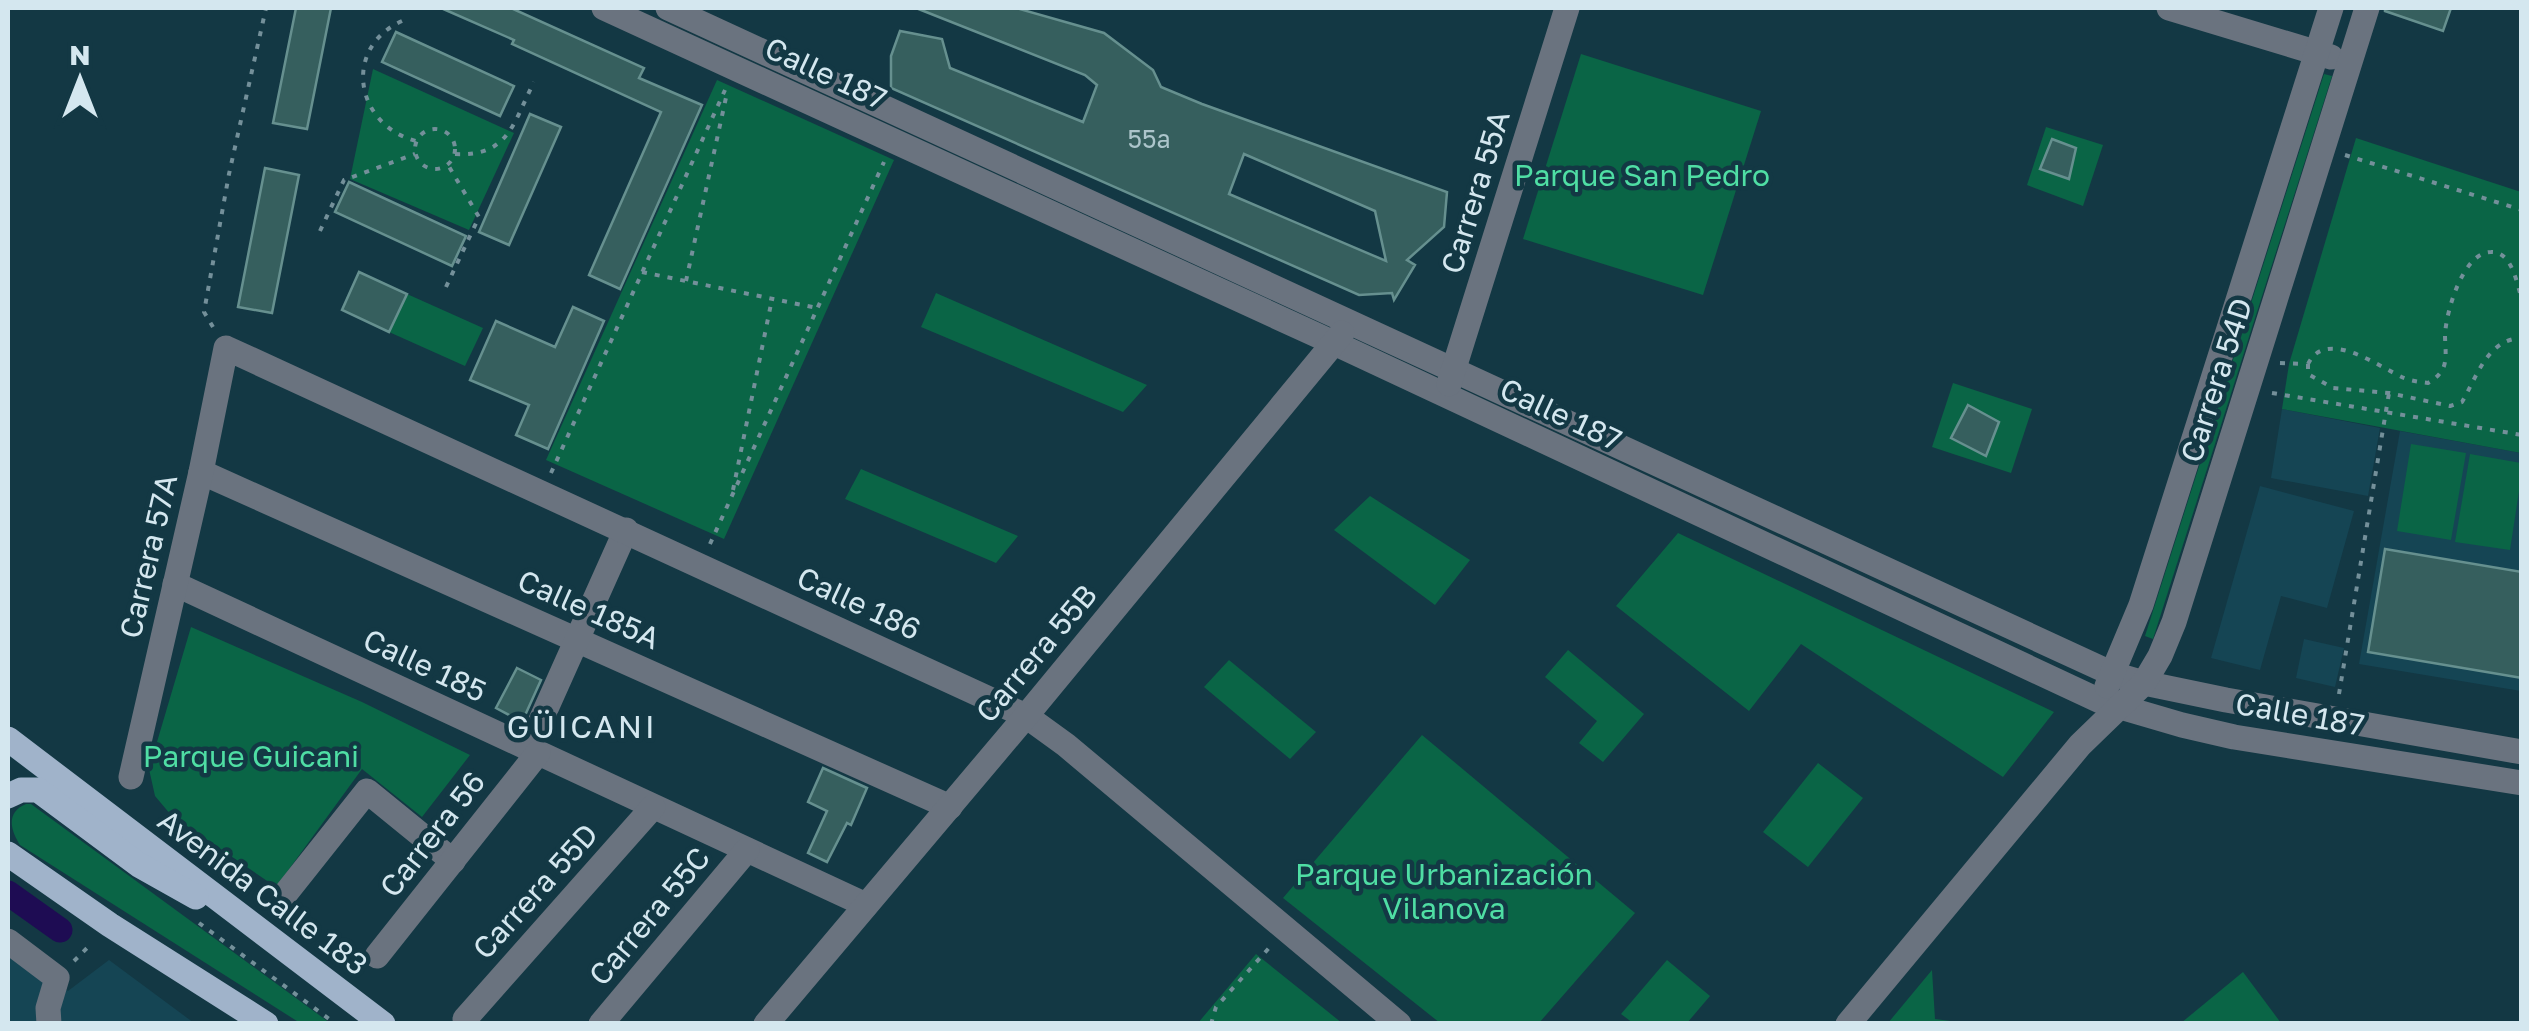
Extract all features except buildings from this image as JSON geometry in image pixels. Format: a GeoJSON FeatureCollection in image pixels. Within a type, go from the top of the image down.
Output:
{"type":"FeatureCollection","features":[{"type":"Feature","properties":{"kind":"main road","name":"Avenida Calle 183"},"geometry":{"type":"LineString","coordinates":[[8,739],[383,1024]]}},
{"type":"Feature","properties":{"kind":"main road"},"geometry":{"type":"LineString","coordinates":[[8,796],[21,790],[38,790],[149,872],[258,929]]}},
{"type":"Feature","properties":{"kind":"main road"},"geometry":{"type":"LineString","coordinates":[[8,854],[110,926],[266,1024]]}},
{"type":"Feature","properties":{"kind":"street","name":"Calle 187"},"geometry":{"type":"LineString","coordinates":[[604,8],[655,18],[1334,343],[2111,704],[2234,737],[2522,783]]}},
{"type":"Feature","properties":{"kind":"street","name":"Calle 187"},"geometry":{"type":"LineString","coordinates":[[668,8],[1454,368],[1663,452],[2112,674],[2144,684],[2522,752]]}},
{"type":"Feature","properties":{"kind":"street","name":"Carrera 55A"},"geometry":{"type":"LineString","coordinates":[[1446,395],[1567,8]]}},
{"type":"Feature","properties":{"kind":"street"},"geometry":{"type":"LineString","coordinates":[[2169,8],[2350,63]]}},
{"type":"Feature","properties":{"kind":"street","name":"Carrera 54D"},"geometry":{"type":"LineString","coordinates":[[2111,704],[2112,674],[2141,605],[2330,8]]}},
{"type":"Feature","properties":{"kind":"street","name":"Carrera 54D"},"geometry":{"type":"LineString","coordinates":[[1848,1024],[2111,704],[2144,684],[2160,656],[2367,8]]}},
{"type":"Feature","properties":{"kind":"street","name":"Carrera 55B"},"geometry":{"type":"LineString","coordinates":[[766,1024],[1351,321]]}},
{"type":"Feature","properties":{"kind":"street","name":"Carrera 57A"},"geometry":{"type":"LineString","coordinates":[[131,777],[226,348]]}},
{"type":"Feature","properties":{"kind":"street","name":"Calle 186"},"geometry":{"type":"LineString","coordinates":[[226,348],[1026,716],[1066,745],[1399,1024]]}},
{"type":"Feature","properties":{"kind":"street","name":"Calle 185A"},"geometry":{"type":"LineString","coordinates":[[201,472],[950,807]]}},
{"type":"Feature","properties":{"kind":"street"},"geometry":{"type":"LineString","coordinates":[[1638,515],[1656,494]]}},
{"type":"Feature","properties":{"kind":"street","name":"Carrera 56"},"geometry":{"type":"LineString","coordinates":[[377,956],[533,751],[626,530]]}},
{"type":"Feature","properties":{"kind":"street","name":"Calle 185"},"geometry":{"type":"LineString","coordinates":[[175,584],[866,905]]}},
{"type":"Feature","properties":{"kind":"street"},"geometry":{"type":"LineString","coordinates":[[286,893],[367,791],[453,861]]}},
{"type":"Feature","properties":{"kind":"street","name":"Carrera 55D"},"geometry":{"type":"LineString","coordinates":[[465,1019],[653,807]]}},
{"type":"Feature","properties":{"kind":"street","name":"Carrera 55C"},"geometry":{"type":"LineString","coordinates":[[600,1024],[747,850]]}},
{"type":"Feature","properties":{"kind":"street"},"geometry":{"type":"LineString","coordinates":[[8,940],[57,978],[48,1008],[48,1024]]}},
{"type":"Feature","properties":{"kind":"path"},"geometry":{"type":"LineString","coordinates":[[226,348],[204,312],[228,174],[266,8]]}},
{"type":"Feature","properties":{"kind":"path"},"geometry":{"type":"LineString","coordinates":[[402,21],[384,30],[373,43],[365,60],[364,93],[378,119],[416,141]]}},
{"type":"Feature","properties":{"kind":"path"},"geometry":{"type":"LineString","coordinates":[[549,477],[730,79],[686,281]]}},
{"type":"Feature","properties":{"kind":"path"},"geometry":{"type":"LineString","coordinates":[[455,154],[492,150],[501,143],[534,82]]}},
{"type":"Feature","properties":{"kind":"path"},"geometry":{"type":"LineString","coordinates":[[438,129],[453,140],[455,154],[448,165],[428,169],[417,160],[416,141],[425,132],[438,129]]}},
{"type":"Feature","properties":{"kind":"path"},"geometry":{"type":"LineString","coordinates":[[2323,148],[2522,210]]}},
{"type":"Feature","properties":{"kind":"path"},"geometry":{"type":"LineString","coordinates":[[708,549],[888,152]]}},
{"type":"Feature","properties":{"kind":"path"},"geometry":{"type":"LineString","coordinates":[[320,231],[344,180],[415,154]]}},
{"type":"Feature","properties":{"kind":"path"},"geometry":{"type":"LineString","coordinates":[[446,287],[478,217],[448,165]]}},
{"type":"Feature","properties":{"kind":"path"},"geometry":{"type":"LineString","coordinates":[[2522,300],[2506,258],[2486,252],[2474,258],[2456,292],[2445,334],[2444,366],[2437,377],[2428,383],[2417,382],[2349,351],[2321,350],[2312,355],[2308,374],[2333,388],[2389,392],[2450,406],[2462,402],[2498,344],[2522,338]]}},
{"type":"Feature","properties":{"kind":"path"},"geometry":{"type":"LineString","coordinates":[[642,272],[818,308]]}},
{"type":"Feature","properties":{"kind":"path"},"geometry":{"type":"LineString","coordinates":[[731,497],[772,299]]}},
{"type":"Feature","properties":{"kind":"path"},"geometry":{"type":"LineString","coordinates":[[2247,389],[2521,434]]}},
{"type":"Feature","properties":{"kind":"path"},"geometry":{"type":"LineString","coordinates":[[2336,708],[2389,392]]}},
{"type":"Feature","properties":{"kind":"path"},"geometry":{"type":"LineString","coordinates":[[57,978],[110,926]]}},
{"type":"Feature","properties":{"kind":"path"},"geometry":{"type":"LineString","coordinates":[[1211,1024],[1216,1006],[1273,944]]}},
{"type":"Feature","properties":{"kind":"shaded area"},"geometry":{"type":"Polygon","coordinates":[[[2282,409],[2380,428],[2368,496],[2271,478],[2282,409]]]}},
{"type":"Feature","properties":{"kind":"shaded area"},"geometry":{"type":"Polygon","coordinates":[[[2400,431],[2521,453],[2521,691],[2359,664],[2400,431]]]}},
{"type":"Feature","properties":{"kind":"shaded area"},"geometry":{"type":"Polygon","coordinates":[[[2260,486],[2354,511],[2327,608],[2281,596],[2260,670],[2211,658],[2260,486]]]}},
{"type":"Feature","properties":{"kind":"shaded area"},"geometry":{"type":"Polygon","coordinates":[[[2304,639],[2344,648],[2335,687],[2296,678],[2304,639]]]}},
{"type":"Feature","properties":{"kind":"shaded area"},"geometry":{"type":"Polygon","coordinates":[[[8,949],[68,991],[109,960],[194,1023],[8,1023],[8,949]]]}},
{"type":"Feature","properties":{"kind":"green space","name":"Parque San Pedro"},"geometry":{"type":"Polygon","coordinates":[[[1581,54],[1761,111],[1703,295],[1523,239],[1581,54]]]}},
{"type":"Feature","properties":{"kind":"green space"},"geometry":{"type":"Polygon","coordinates":[[[373,69],[514,133],[469,230],[350,179],[373,69]]]}},
{"type":"Feature","properties":{"kind":"green space"},"geometry":{"type":"Polygon","coordinates":[[[2324,74],[2332,76],[2153,639],[2145,636],[2324,74]]]}},
{"type":"Feature","properties":{"kind":"green space"},"geometry":{"type":"Polygon","coordinates":[[[717,80],[894,160],[724,539],[546,460],[717,80]]]}},
{"type":"Feature","properties":{"kind":"green space"},"geometry":{"type":"Polygon","coordinates":[[[2046,127],[2103,145],[2083,206],[2027,185],[2046,127]]]}},
{"type":"Feature","properties":{"kind":"green space"},"geometry":{"type":"Polygon","coordinates":[[[2356,138],[2521,192],[2521,453],[2282,409],[2289,364],[2356,138]]]}},
{"type":"Feature","properties":{"kind":"green space"},"geometry":{"type":"Polygon","coordinates":[[[936,293],[1147,385],[1123,412],[921,327],[936,293]]]}},
{"type":"Feature","properties":{"kind":"green space"},"geometry":{"type":"Polygon","coordinates":[[[407,294],[483,328],[465,366],[389,332],[407,294]]]}},
{"type":"Feature","properties":{"kind":"green space"},"geometry":{"type":"Polygon","coordinates":[[[1953,383],[2032,409],[2011,473],[1932,447],[1953,383]]]}},
{"type":"Feature","properties":{"kind":"green space"},"geometry":{"type":"Polygon","coordinates":[[[2411,444],[2466,453],[2451,540],[2397,531],[2411,444]]]}},
{"type":"Feature","properties":{"kind":"green space"},"geometry":{"type":"Polygon","coordinates":[[[2470,454],[2521,463],[2510,550],[2455,542],[2470,454]]]}},
{"type":"Feature","properties":{"kind":"green space"},"geometry":{"type":"Polygon","coordinates":[[[861,469],[1018,536],[996,563],[845,499],[861,469]]]}},
{"type":"Feature","properties":{"kind":"green space"},"geometry":{"type":"Polygon","coordinates":[[[1370,496],[1470,560],[1435,605],[1334,530],[1370,496]]]}},
{"type":"Feature","properties":{"kind":"green space"},"geometry":{"type":"Polygon","coordinates":[[[1678,533],[2054,712],[2003,777],[1801,644],[1749,711],[1616,606],[1678,533]]]}},
{"type":"Feature","properties":{"kind":"green space","name":"Parque Guicani"},"geometry":{"type":"Polygon","coordinates":[[[191,627],[362,702],[470,755],[422,817],[362,769],[276,887],[171,815],[155,796],[149,769],[191,627]]]}},
{"type":"Feature","properties":{"kind":"green space"},"geometry":{"type":"Polygon","coordinates":[[[1568,650],[1644,714],[1603,762],[1579,743],[1597,721],[1545,677],[1568,650]]]}},
{"type":"Feature","properties":{"kind":"green space"},"geometry":{"type":"Polygon","coordinates":[[[1229,660],[1316,732],[1290,759],[1204,687],[1229,660]]]}},
{"type":"Feature","properties":{"kind":"green space","name":"Parque Urbanización Vilanova"},"geometry":{"type":"Polygon","coordinates":[[[1422,735],[1635,913],[1539,1023],[1440,1023],[1283,898],[1422,735]]]}},
{"type":"Feature","properties":{"kind":"green space"},"geometry":{"type":"Polygon","coordinates":[[[1818,763],[1863,798],[1808,867],[1763,832],[1818,763]]]}},
{"type":"Feature","properties":{"kind":"green space"},"geometry":{"type":"Polygon","coordinates":[[[26,804],[330,1023],[300,1023],[20,845],[12,822],[15,812],[26,804]]]}},
{"type":"Feature","properties":{"kind":"green space","name":"Parque Urbanización Vilanova"},"geometry":{"type":"Polygon","coordinates":[[[1256,954],[1342,1023],[1198,1023],[1256,954]]]}},
{"type":"Feature","properties":{"kind":"green space"},"geometry":{"type":"Polygon","coordinates":[[[1667,960],[1710,996],[1687,1023],[1633,1023],[1621,1014],[1667,960]]]}},
{"type":"Feature","properties":{"kind":"green space"},"geometry":{"type":"Polygon","coordinates":[[[1932,970],[1935,1019],[1967,1023],[1888,1023],[1932,970]]]}},
{"type":"Feature","properties":{"kind":"green space"},"geometry":{"type":"Polygon","coordinates":[[[2243,972],[2281,1023],[2181,1023],[2243,972]]]}},
{"type":"Feature","properties":{"kind":"waterway"},"geometry":{"type":"LineString","coordinates":[[8,893],[60,930]]}},
{"type":"Feature","properties":{"kind":"district","name":"GÜICANI"},"geometry":{"type":"Point","coordinates":[582,726]}}]}
